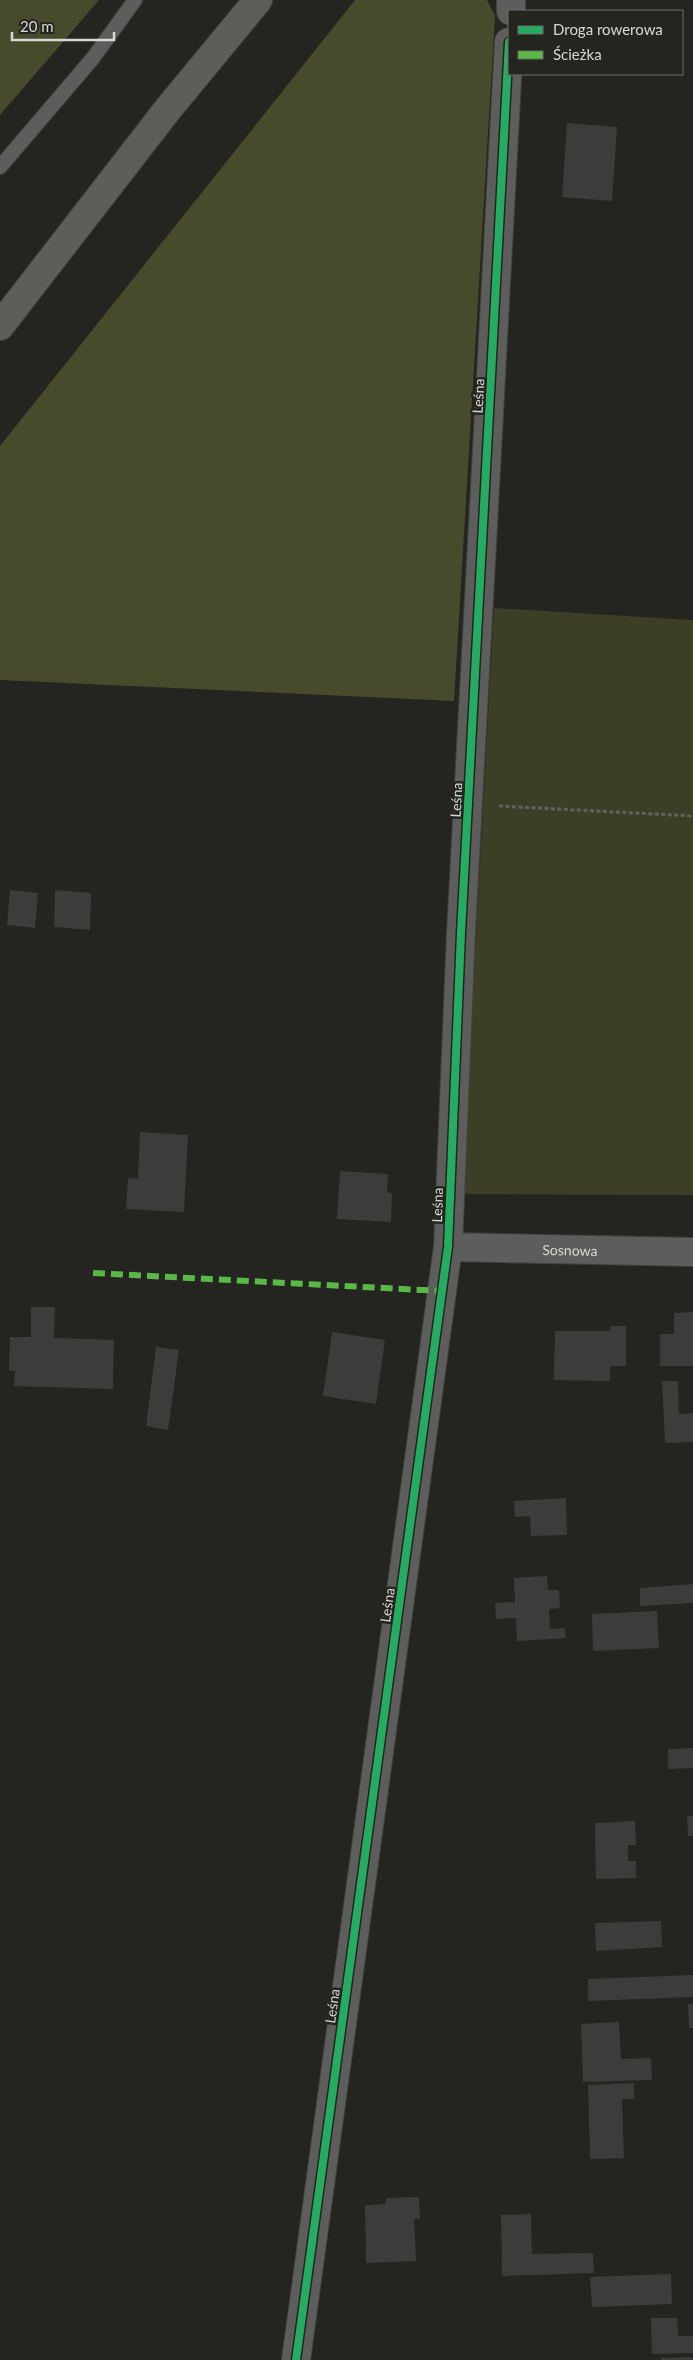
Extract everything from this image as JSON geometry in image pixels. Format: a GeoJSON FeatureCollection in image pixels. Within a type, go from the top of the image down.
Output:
{"type":"FeatureCollection","features":[{"type":"Feature","properties":{"kind":"main road"},"geometry":{"type":"LineString","coordinates":[[0,326],[168,109],[258,0]]}},
{"type":"Feature","properties":{"kind":"street","name":"Leśna"},"geometry":{"type":"LineString","coordinates":[[296,2360],[448,1247],[468,804],[508,61]]}},
{"type":"Feature","properties":{"kind":"street","name":"Sosnowa"},"geometry":{"type":"LineString","coordinates":[[448,1247],[693,1252]]}},
{"type":"Feature","properties":{"kind":"lane"},"geometry":{"type":"LineString","coordinates":[[0,167],[93,58],[135,0]]}},
{"type":"Feature","properties":{"kind":"path"},"geometry":{"type":"LineString","coordinates":[[468,804],[693,816]]}},
{"type":"Feature","properties":{"kind":"green space"},"geometry":{"type":"Polygon","coordinates":[[[0,0],[99,0],[0,115],[0,0]]]}},
{"type":"Feature","properties":{"kind":"green space"},"geometry":{"type":"Polygon","coordinates":[[[355,0],[487,0],[495,16],[454,701],[0,680],[0,446],[355,0]]]}},
{"type":"Feature","properties":{"kind":"green space"},"geometry":{"type":"Polygon","coordinates":[[[494,608],[693,620],[693,1195],[462,1194],[494,608]]]}},
{"type":"Feature","properties":{"kind":"building"},"geometry":{"type":"Polygon","coordinates":[[[567,123],[617,127],[612,201],[562,197],[567,123]]]}},
{"type":"Feature","properties":{"kind":"building"},"geometry":{"type":"Polygon","coordinates":[[[10,890],[38,893],[35,928],[7,925],[10,890]]]}},
{"type":"Feature","properties":{"kind":"building"},"geometry":{"type":"Polygon","coordinates":[[[55,890],[91,893],[90,930],[54,927],[55,890]]]}},
{"type":"Feature","properties":{"kind":"building"},"geometry":{"type":"Polygon","coordinates":[[[140,1132],[188,1135],[184,1212],[126,1209],[128,1178],[138,1179],[140,1132]]]}},
{"type":"Feature","properties":{"kind":"building"},"geometry":{"type":"Polygon","coordinates":[[[340,1171],[388,1174],[387,1192],[392,1193],[391,1222],[337,1219],[340,1171]]]}},
{"type":"Feature","properties":{"kind":"building"},"geometry":{"type":"Polygon","coordinates":[[[31,1307],[55,1307],[54,1338],[114,1340],[113,1389],[14,1386],[15,1371],[9,1371],[10,1337],[31,1337],[31,1307]]]}},
{"type":"Feature","properties":{"kind":"building"},"geometry":{"type":"Polygon","coordinates":[[[693,1312],[693,1366],[660,1366],[660,1334],[674,1334],[674,1313],[693,1312]]]}},
{"type":"Feature","properties":{"kind":"building"},"geometry":{"type":"Polygon","coordinates":[[[610,1326],[626,1326],[626,1366],[610,1366],[610,1381],[554,1380],[555,1331],[610,1331],[610,1326]]]}},
{"type":"Feature","properties":{"kind":"building"},"geometry":{"type":"Polygon","coordinates":[[[332,1332],[385,1340],[376,1404],[323,1396],[332,1332]]]}},
{"type":"Feature","properties":{"kind":"building"},"geometry":{"type":"Polygon","coordinates":[[[156,1347],[179,1350],[168,1430],[146,1426],[156,1347]]]}},
{"type":"Feature","properties":{"kind":"building"},"geometry":{"type":"Polygon","coordinates":[[[662,1381],[678,1381],[679,1414],[693,1413],[693,1442],[665,1443],[662,1381]]]}},
{"type":"Feature","properties":{"kind":"building"},"geometry":{"type":"Polygon","coordinates":[[[566,1498],[567,1535],[531,1536],[530,1516],[515,1517],[514,1501],[566,1498]]]}},
{"type":"Feature","properties":{"kind":"building"},"geometry":{"type":"Polygon","coordinates":[[[547,1576],[548,1590],[559,1590],[560,1608],[549,1609],[550,1629],[565,1628],[566,1638],[517,1641],[516,1618],[496,1619],[495,1603],[515,1602],[514,1578],[547,1576]]]}},
{"type":"Feature","properties":{"kind":"building"},"geometry":{"type":"Polygon","coordinates":[[[693,1584],[693,1603],[640,1606],[640,1588],[693,1584]]]}},
{"type":"Feature","properties":{"kind":"building"},"geometry":{"type":"Polygon","coordinates":[[[657,1611],[659,1648],[593,1651],[592,1614],[657,1611]]]}},
{"type":"Feature","properties":{"kind":"building"},"geometry":{"type":"Polygon","coordinates":[[[693,1748],[693,1768],[668,1769],[668,1749],[693,1748]]]}},
{"type":"Feature","properties":{"kind":"building"},"geometry":{"type":"Polygon","coordinates":[[[687,1816],[693,1816],[693,1836],[688,1836],[687,1816]]]}},
{"type":"Feature","properties":{"kind":"building"},"geometry":{"type":"Polygon","coordinates":[[[635,1821],[636,1845],[628,1845],[628,1861],[636,1861],[636,1878],[596,1879],[595,1823],[635,1821]]]}},
{"type":"Feature","properties":{"kind":"building"},"geometry":{"type":"Polygon","coordinates":[[[661,1921],[662,1947],[596,1951],[595,1923],[661,1921]]]}},
{"type":"Feature","properties":{"kind":"building"},"geometry":{"type":"Polygon","coordinates":[[[693,1975],[693,1997],[588,2001],[588,1979],[693,1975]]]}},
{"type":"Feature","properties":{"kind":"building"},"geometry":{"type":"Polygon","coordinates":[[[693,2003],[693,2028],[689,2028],[688,2004],[693,2003]]]}},
{"type":"Feature","properties":{"kind":"building"},"geometry":{"type":"Polygon","coordinates":[[[619,2022],[621,2059],[651,2058],[652,2080],[583,2082],[581,2024],[619,2022]]]}},
{"type":"Feature","properties":{"kind":"building"},"geometry":{"type":"Polygon","coordinates":[[[634,2083],[634,2099],[622,2099],[624,2158],[590,2159],[588,2085],[634,2083]]]}},
{"type":"Feature","properties":{"kind":"building"},"geometry":{"type":"Polygon","coordinates":[[[419,2197],[420,2219],[414,2219],[416,2261],[366,2263],[365,2205],[386,2204],[386,2198],[419,2197]]]}},
{"type":"Feature","properties":{"kind":"building"},"geometry":{"type":"Polygon","coordinates":[[[531,2214],[532,2254],[593,2253],[594,2273],[502,2276],[501,2215],[531,2214]]]}},
{"type":"Feature","properties":{"kind":"building"},"geometry":{"type":"Polygon","coordinates":[[[671,2274],[672,2304],[592,2307],[590,2277],[671,2274]]]}},
{"type":"Feature","properties":{"kind":"building"},"geometry":{"type":"Polygon","coordinates":[[[651,2318],[677,2318],[678,2336],[693,2336],[693,2353],[652,2354],[651,2318]]]}},
{"type":"Feature","properties":{"kind":"building"},"geometry":{"type":"Polygon","coordinates":[[[693,2357],[693,2360],[661,2360],[661,2358],[693,2357]]]}},
{"type":"Feature","properties":{"kind":"marked path"},"geometry":{"type":"LineString","coordinates":[[93,1273],[442,1291]]}},
{"type":"Feature","properties":{"kind":"cycle path"},"geometry":{"type":"LineString","coordinates":[[296,2360],[448,1247],[461,933],[508,61]]}}]}
